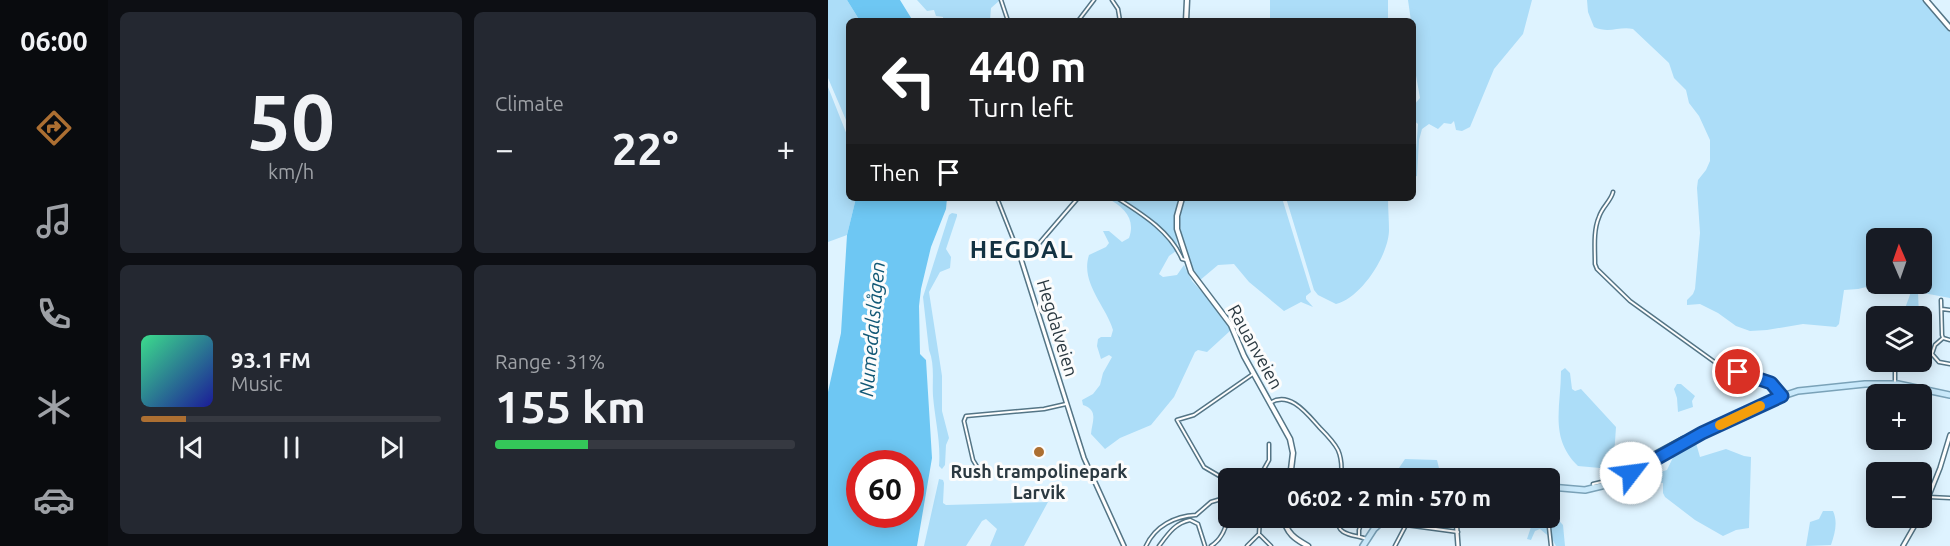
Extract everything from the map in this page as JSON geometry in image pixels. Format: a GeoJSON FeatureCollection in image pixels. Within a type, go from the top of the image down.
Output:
{"type":"FeatureCollection","features":[{"type":"Feature","properties":{"kind":"main road"},"geometry":{"type":"LineString","coordinates":[[1186,18],[1187,0]]}},
{"type":"Feature","properties":{"kind":"main road"},"geometry":{"type":"LineString","coordinates":[[1926,0],[1950,28]]}},
{"type":"Feature","properties":{"kind":"main road","name":"Rauanveien"},"geometry":{"type":"LineString","coordinates":[[1181,201],[1177,229],[1186,260],[1194,279],[1231,325],[1242,352],[1292,443],[1291,468]]}},
{"type":"Feature","properties":{"kind":"main road"},"geometry":{"type":"LineString","coordinates":[[1560,488],[1586,490],[1617,481],[1686,442],[1782,396],[1813,388],[1866,385]]}},
{"type":"Feature","properties":{"kind":"main road"},"geometry":{"type":"LineString","coordinates":[[1932,392],[1950,395]]}},
{"type":"Feature","properties":{"kind":"main road"},"geometry":{"type":"LineString","coordinates":[[1286,528],[1290,534],[1308,546]]}},
{"type":"Feature","properties":{"kind":"main road"},"geometry":{"type":"LineString","coordinates":[[1363,546],[1377,528]]}},
{"type":"Feature","properties":{"kind":"street"},"geometry":{"type":"LineString","coordinates":[[1002,0],[1007,18]]}},
{"type":"Feature","properties":{"kind":"street"},"geometry":{"type":"LineString","coordinates":[[1080,18],[1094,0]]}},
{"type":"Feature","properties":{"kind":"street"},"geometry":{"type":"LineString","coordinates":[[1112,0],[1118,9],[1119,18]]}},
{"type":"Feature","properties":{"kind":"street"},"geometry":{"type":"LineString","coordinates":[[1613,192],[1611,200],[1600,213],[1596,225],[1595,264],[1597,269],[1630,301],[1716,363],[1771,383],[1782,396]]}},
{"type":"Feature","properties":{"kind":"street","name":"Hegdalveien"},"geometry":{"type":"LineString","coordinates":[[998,201],[1021,259],[1084,458],[1124,546]]}},
{"type":"Feature","properties":{"kind":"street","name":"Hegdalveien"},"geometry":{"type":"LineString","coordinates":[[1021,259],[1034,249],[1075,201]]}},
{"type":"Feature","properties":{"kind":"street"},"geometry":{"type":"LineString","coordinates":[[1121,201],[1155,224],[1178,250],[1182,259],[1186,260]]}},
{"type":"Feature","properties":{"kind":"street"},"geometry":{"type":"LineString","coordinates":[[1941,300],[1943,338]]}},
{"type":"Feature","properties":{"kind":"street"},"geometry":{"type":"LineString","coordinates":[[1941,309],[1950,310]]}},
{"type":"Feature","properties":{"kind":"street"},"geometry":{"type":"LineString","coordinates":[[1943,338],[1950,340]]}},
{"type":"Feature","properties":{"kind":"street"},"geometry":{"type":"LineString","coordinates":[[1943,338],[1935,345],[1932,354],[1939,362],[1950,364]]}},
{"type":"Feature","properties":{"kind":"street"},"geometry":{"type":"LineString","coordinates":[[1894,372],[1895,384]]}},
{"type":"Feature","properties":{"kind":"street"},"geometry":{"type":"LineString","coordinates":[[1218,475],[1204,466],[1177,420],[1194,414],[1254,374]]}},
{"type":"Feature","properties":{"kind":"street"},"geometry":{"type":"LineString","coordinates":[[1270,403],[1277,399],[1289,400],[1298,405],[1337,448],[1342,468]]}},
{"type":"Feature","properties":{"kind":"street","name":"Hegdalveien"},"geometry":{"type":"LineString","coordinates":[[979,470],[973,460],[964,421],[966,416],[1044,410],[1067,404]]}},
{"type":"Feature","properties":{"kind":"street"},"geometry":{"type":"LineString","coordinates":[[1932,488],[1950,435]]}},
{"type":"Feature","properties":{"kind":"street"},"geometry":{"type":"LineString","coordinates":[[1265,468],[1269,460],[1269,444]]}},
{"type":"Feature","properties":{"kind":"street"},"geometry":{"type":"LineString","coordinates":[[1932,497],[1950,498]]}},
{"type":"Feature","properties":{"kind":"street"},"geometry":{"type":"LineString","coordinates":[[1146,546],[1166,523],[1182,516],[1196,515],[1211,502],[1218,499]]}},
{"type":"Feature","properties":{"kind":"street"},"geometry":{"type":"LineString","coordinates":[[1159,546],[1172,529],[1190,520],[1196,521],[1199,526],[1205,546]]}},
{"type":"Feature","properties":{"kind":"street"},"geometry":{"type":"LineString","coordinates":[[1395,546],[1403,528],[1408,525],[1458,532]]}},
{"type":"Feature","properties":{"kind":"street"},"geometry":{"type":"LineString","coordinates":[[1211,546],[1225,528]]}},
{"type":"Feature","properties":{"kind":"street"},"geometry":{"type":"LineString","coordinates":[[1247,546],[1259,534],[1259,528]]}},
{"type":"Feature","properties":{"kind":"street"},"geometry":{"type":"LineString","coordinates":[[1340,528],[1350,536],[1367,539]]}},
{"type":"Feature","properties":{"kind":"street"},"geometry":{"type":"LineString","coordinates":[[1359,536],[1360,528]]}},
{"type":"Feature","properties":{"kind":"street"},"geometry":{"type":"LineString","coordinates":[[1457,528],[1458,546]]}},
{"type":"Feature","properties":{"kind":"street"},"geometry":{"type":"LineString","coordinates":[[1549,528],[1551,546]]}},
{"type":"Feature","properties":{"kind":"street"},"geometry":{"type":"LineString","coordinates":[[1903,546],[1913,528]]}},
{"type":"Feature","properties":{"kind":"street"},"geometry":{"type":"LineString","coordinates":[[1259,534],[1271,546]]}},
{"type":"Feature","properties":{"kind":"shaded area"},"geometry":{"type":"Polygon","coordinates":[[[828,0],[847,0],[858,18],[846,18],[846,120],[828,78],[828,0]]]}},
{"type":"Feature","properties":{"kind":"shaded area"},"geometry":{"type":"Polygon","coordinates":[[[917,0],[999,0],[991,8],[990,18],[943,18],[936,16],[934,10],[927,11],[917,0]]]}},
{"type":"Feature","properties":{"kind":"shaded area"},"geometry":{"type":"Polygon","coordinates":[[[1270,0],[1388,0],[1388,18],[1270,18],[1270,0]]]}},
{"type":"Feature","properties":{"kind":"shaded area"},"geometry":{"type":"Polygon","coordinates":[[[1408,0],[1532,0],[1523,34],[1494,69],[1470,127],[1462,131],[1456,130],[1454,121],[1451,124],[1444,123],[1438,129],[1429,124],[1422,129],[1416,176],[1418,124],[1416,122],[1416,103],[1420,98],[1416,76],[1416,18],[1411,18],[1408,0]]]}},
{"type":"Feature","properties":{"kind":"shaded area"},"geometry":{"type":"Polygon","coordinates":[[[1587,0],[1923,0],[1950,32],[1950,298],[1929,294],[1932,294],[1932,228],[1866,228],[1866,287],[1844,290],[1839,324],[1836,327],[1803,324],[1750,331],[1736,326],[1700,304],[1687,305],[1687,300],[1695,289],[1700,233],[1698,180],[1710,161],[1710,140],[1699,116],[1689,103],[1686,90],[1674,78],[1669,63],[1633,29],[1599,29],[1594,27],[1588,12],[1587,0]]]}},
{"type":"Feature","properties":{"kind":"shaded area"},"geometry":{"type":"Polygon","coordinates":[[[828,87],[846,132],[846,201],[855,201],[847,235],[828,242],[828,87]]]}},
{"type":"Feature","properties":{"kind":"shaded area"},"geometry":{"type":"Polygon","coordinates":[[[1112,201],[1178,201],[1174,219],[1176,251],[1169,256],[1159,274],[1163,277],[1177,275],[1184,265],[1192,281],[1213,304],[1231,330],[1207,352],[1198,350],[1195,352],[1174,397],[1151,425],[1120,438],[1105,449],[1091,434],[1093,413],[1083,405],[1082,400],[1093,394],[1100,385],[1103,373],[1112,357],[1109,355],[1101,359],[1097,346],[1098,339],[1111,337],[1113,330],[1091,285],[1087,265],[1089,255],[1106,247],[1109,243],[1103,231],[1109,231],[1122,242],[1129,238],[1130,219],[1119,205],[1112,201]]]}},
{"type":"Feature","properties":{"kind":"shaded area"},"geometry":{"type":"Polygon","coordinates":[[[1184,201],[1283,201],[1311,292],[1306,299],[1313,307],[1301,302],[1284,311],[1249,282],[1234,264],[1218,265],[1199,281],[1182,241],[1180,219],[1184,201]]]}},
{"type":"Feature","properties":{"kind":"shaded area"},"geometry":{"type":"Polygon","coordinates":[[[1287,201],[1388,201],[1387,241],[1372,275],[1355,294],[1336,304],[1318,295],[1314,290],[1287,201]]]}},
{"type":"Feature","properties":{"kind":"shaded area"},"geometry":{"type":"Polygon","coordinates":[[[952,213],[957,216],[946,249],[951,257],[950,268],[940,272],[929,292],[942,376],[942,411],[949,438],[946,445],[945,465],[942,469],[939,466],[933,367],[923,297],[949,215],[952,213]]]}},
{"type":"Feature","properties":{"kind":"shaded area"},"geometry":{"type":"Polygon","coordinates":[[[1910,294],[1918,294],[1919,306],[1907,306],[1910,294]]]}},
{"type":"Feature","properties":{"kind":"shaded area"},"geometry":{"type":"Polygon","coordinates":[[[1565,368],[1570,373],[1572,389],[1575,391],[1581,389],[1616,427],[1614,457],[1600,468],[1578,466],[1563,444],[1559,409],[1561,371],[1565,368]]]}},
{"type":"Feature","properties":{"kind":"shaded area"},"geometry":{"type":"Polygon","coordinates":[[[1677,384],[1681,384],[1695,396],[1692,401],[1693,407],[1678,412],[1674,389],[1677,384]]]}},
{"type":"Feature","properties":{"kind":"shaded area"},"geometry":{"type":"Polygon","coordinates":[[[1693,442],[1696,443],[1700,457],[1726,449],[1751,457],[1749,528],[1736,530],[1723,536],[1695,520],[1665,497],[1663,483],[1656,481],[1654,476],[1667,470],[1676,451],[1693,442]]]}},
{"type":"Feature","properties":{"kind":"shaded area"},"geometry":{"type":"Polygon","coordinates":[[[1405,459],[1437,460],[1439,468],[1399,468],[1405,459]]]}},
{"type":"Feature","properties":{"kind":"shaded area"},"geometry":{"type":"Polygon","coordinates":[[[939,479],[944,483],[943,503],[946,505],[1048,502],[1024,546],[990,546],[997,529],[986,519],[982,521],[966,546],[924,546],[939,479]]]}},
{"type":"Feature","properties":{"kind":"shaded area"},"geometry":{"type":"Polygon","coordinates":[[[1823,511],[1833,511],[1835,515],[1831,545],[1806,546],[1810,522],[1819,519],[1823,511]]]}},
{"type":"Feature","properties":{"kind":"shaded area"},"geometry":{"type":"Polygon","coordinates":[[[1560,522],[1563,525],[1565,546],[1556,546],[1552,539],[1540,529],[1535,531],[1531,540],[1527,539],[1531,528],[1560,528],[1560,522]]]}},
{"type":"Feature","properties":{"kind":"water"},"geometry":{"type":"Polygon","coordinates":[[[847,0],[900,0],[911,18],[858,18],[847,0]]]}},
{"type":"Feature","properties":{"kind":"water","name":"Numedalslågen"},"geometry":{"type":"Polygon","coordinates":[[[855,201],[947,201],[946,209],[931,247],[919,306],[920,354],[926,360],[932,458],[924,505],[924,450],[846,450],[846,528],[920,528],[917,546],[828,546],[828,392],[841,333],[847,235],[855,201]]]}},
{"type":"Feature","properties":{"kind":"slow traffic"},"geometry":{"type":"LineString","coordinates":[[1720,425],[1760,406]]}},
{"type":"Feature","properties":{"kind":"place","name":"Rush trampolinepark Larvik"},"geometry":{"type":"Point","coordinates":[1039,452]}},
{"type":"Feature","properties":{"kind":"district","name":"HEGDAL"},"geometry":{"type":"Point","coordinates":[1022,250]}},
{"type":"Feature","properties":{"kind":"route"},"geometry":{"type":"LineString","coordinates":[[1631,473],[1702,433],[1782,396],[1771,383],[1738,372]]}}]}
